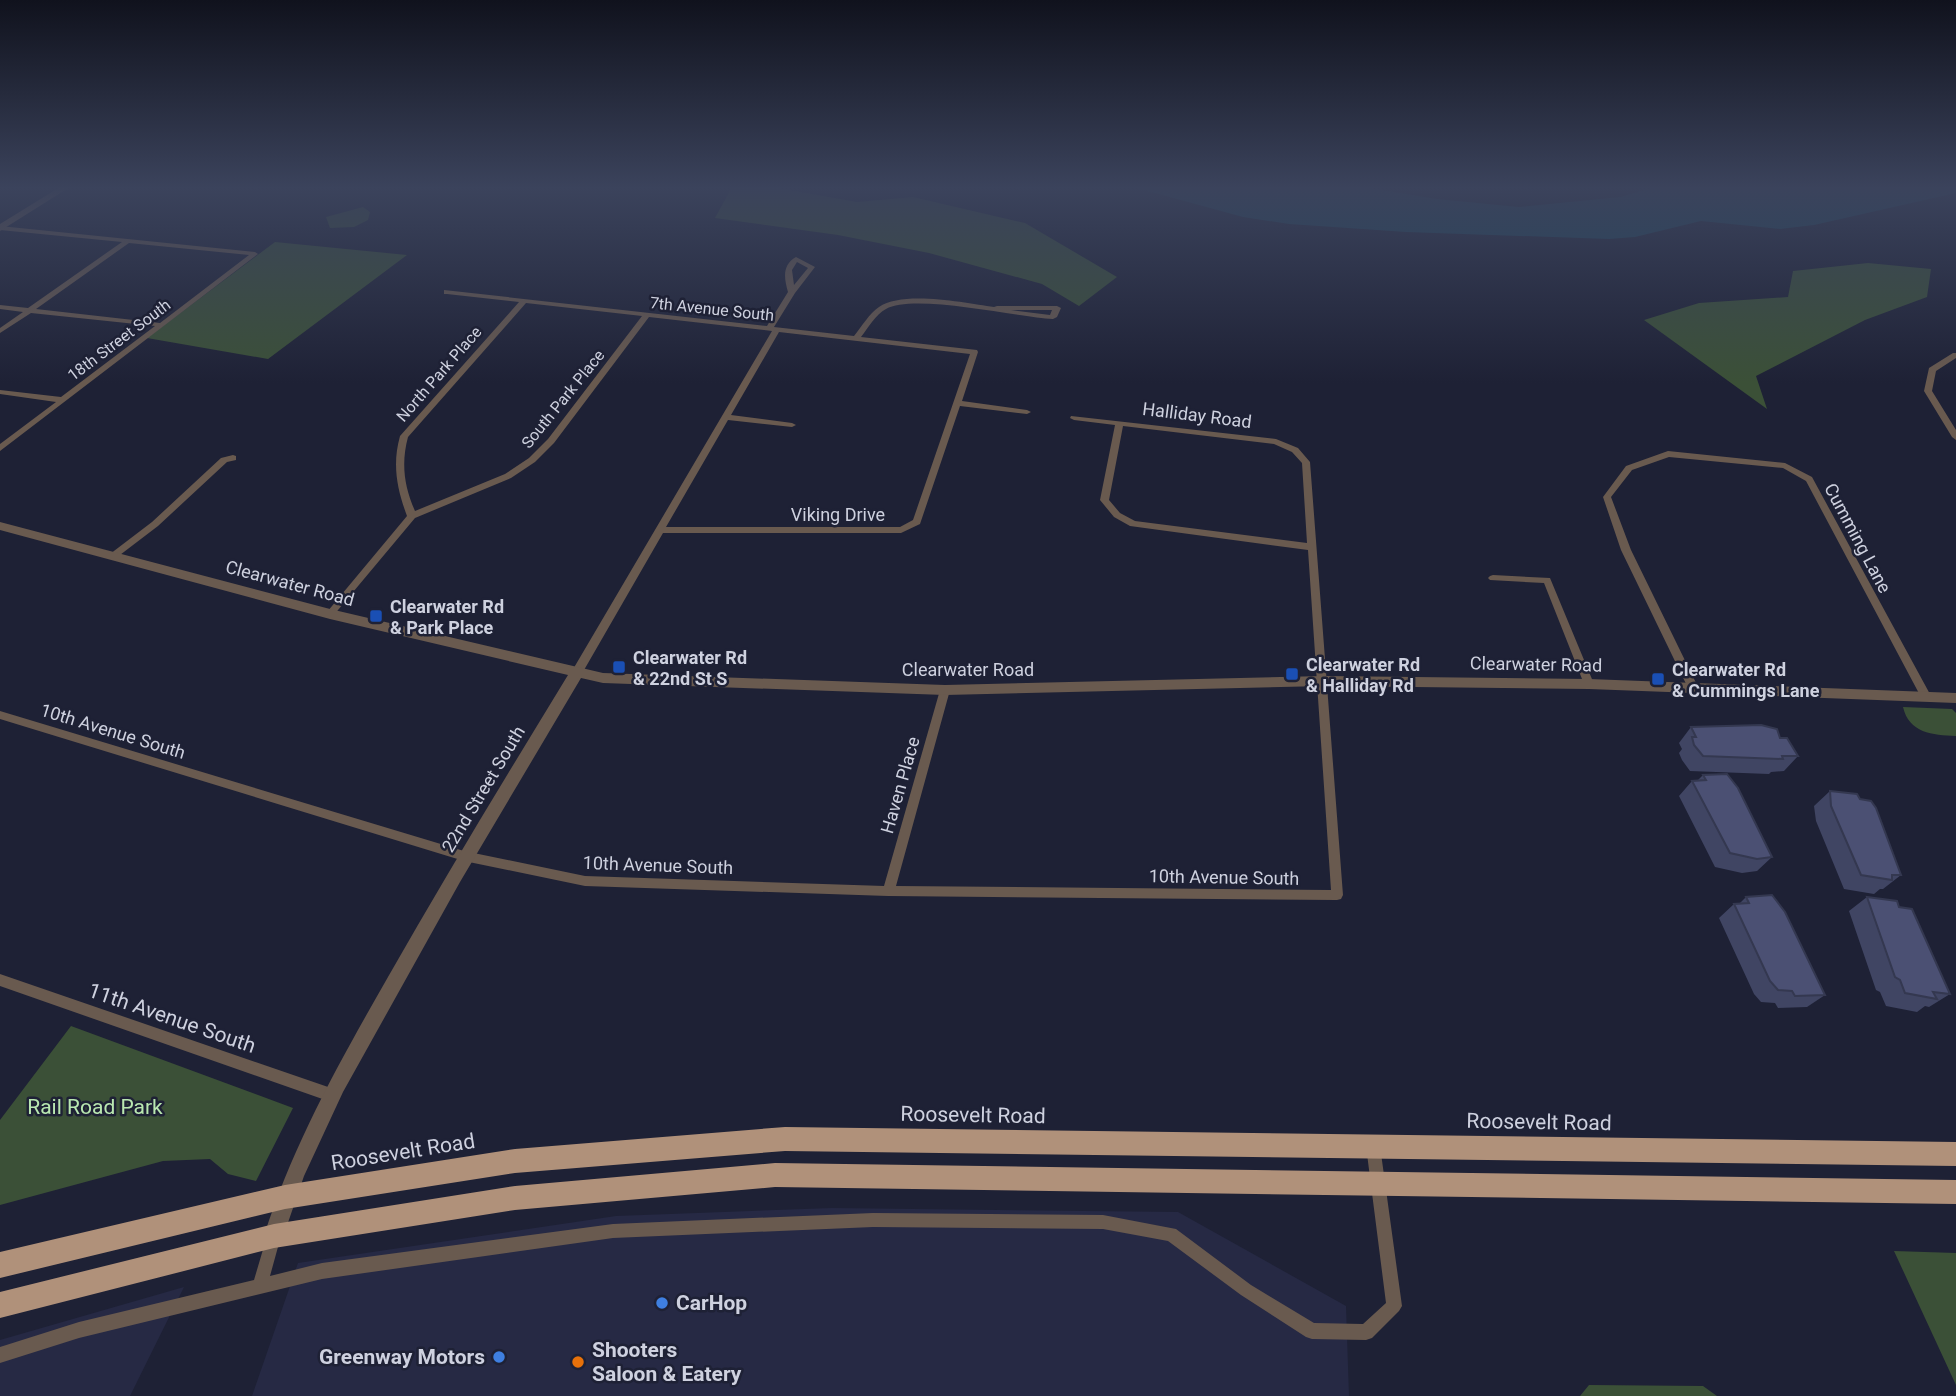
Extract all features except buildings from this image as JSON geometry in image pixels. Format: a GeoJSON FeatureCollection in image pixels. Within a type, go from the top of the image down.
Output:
{"type":"FeatureCollection","features":[{"type":"Feature","properties":{"kind":"main road","name":"Roosevelt Road"},"geometry":{"type":"LineString","coordinates":[[0,1265],[285,1197],[515,1161],[785,1139],[1956,1154]]}},
{"type":"Feature","properties":{"kind":"main road"},"geometry":{"type":"LineString","coordinates":[[0,1305],[274,1236],[515,1198],[775,1175],[1956,1192]]}},
{"type":"Feature","properties":{"kind":"street"},"geometry":{"type":"LineString","coordinates":[[0,331],[112,252]]}},
{"type":"Feature","properties":{"kind":"street","name":"18th Street South"},"geometry":{"type":"LineString","coordinates":[[0,448],[255,254],[237,252]]}},
{"type":"Feature","properties":{"kind":"street","name":"7th Avenue South"},"geometry":{"type":"LineString","coordinates":[[447,292],[974,352]]}},
{"type":"Feature","properties":{"kind":"street","name":"22nd Street South"},"geometry":{"type":"LineString","coordinates":[[260,1286],[285,1197],[331,1095],[464,856],[576,674],[725,417],[792,292]]}},
{"type":"Feature","properties":{"kind":"street"},"geometry":{"type":"LineString","coordinates":[[856,338],[884,306],[909,300],[997,308],[1057,308],[1053,317],[1037,317],[997,308]]}},
{"type":"Feature","properties":{"kind":"street","name":"North Park Place"},"geometry":{"type":"LineString","coordinates":[[412,516],[398,476],[397,462],[404,436],[524,301]]}},
{"type":"Feature","properties":{"kind":"street"},"geometry":{"type":"LineString","coordinates":[[0,307],[162,325]]}},
{"type":"Feature","properties":{"kind":"street","name":"South Park Place"},"geometry":{"type":"LineString","coordinates":[[412,516],[508,476],[533,460],[551,442],[646,316]]}},
{"type":"Feature","properties":{"kind":"street","name":"Viking Drive"},"geometry":{"type":"LineString","coordinates":[[660,530],[901,530],[917,522],[974,352]]}},
{"type":"Feature","properties":{"kind":"street"},"geometry":{"type":"LineString","coordinates":[[1956,355],[1932,370],[1928,391],[1956,437]]}},
{"type":"Feature","properties":{"kind":"street"},"geometry":{"type":"LineString","coordinates":[[0,392],[63,400]]}},
{"type":"Feature","properties":{"kind":"street"},"geometry":{"type":"LineString","coordinates":[[959,403],[1027,412]]}},
{"type":"Feature","properties":{"kind":"street"},"geometry":{"type":"LineString","coordinates":[[725,417],[792,425]]}},
{"type":"Feature","properties":{"kind":"street"},"geometry":{"type":"LineString","coordinates":[[1074,418],[1119,424]]}},
{"type":"Feature","properties":{"kind":"street","name":"Halliday Road"},"geometry":{"type":"LineString","coordinates":[[1311,547],[1133,524],[1117,515],[1104,500],[1119,424],[1276,442],[1295,450],[1306,462],[1324,681],[1337,895]]}},
{"type":"Feature","properties":{"kind":"street","name":"Cumming Lane"},"geometry":{"type":"LineString","coordinates":[[1693,687],[1626,550],[1607,497],[1629,468],[1668,454],[1785,466],[1809,479],[1926,696]]}},
{"type":"Feature","properties":{"kind":"street"},"geometry":{"type":"LineString","coordinates":[[113,556],[155,524],[224,460],[233,458]]}},
{"type":"Feature","properties":{"kind":"street"},"geometry":{"type":"LineString","coordinates":[[330,614],[412,516]]}},
{"type":"Feature","properties":{"kind":"street","name":"Clearwater Road"},"geometry":{"type":"LineString","coordinates":[[0,526],[330,614],[576,674],[646,681],[945,690],[1324,681],[1589,684],[1956,698]]}},
{"type":"Feature","properties":{"kind":"street"},"geometry":{"type":"LineString","coordinates":[[1493,578],[1547,580],[1589,684]]}},
{"type":"Feature","properties":{"kind":"street","name":"Haven Place"},"geometry":{"type":"LineString","coordinates":[[888,891],[945,690]]}},
{"type":"Feature","properties":{"kind":"street","name":"10th Avenue South"},"geometry":{"type":"LineString","coordinates":[[0,715],[464,856],[585,881],[888,891],[1337,895]]}},
{"type":"Feature","properties":{"kind":"street","name":"11th Avenue South"},"geometry":{"type":"LineString","coordinates":[[0,980],[331,1095]]}},
{"type":"Feature","properties":{"kind":"street"},"geometry":{"type":"LineString","coordinates":[[0,1354],[79,1330],[322,1271],[613,1231],[873,1220],[1103,1222],[1171,1234],[1246,1290],[1312,1331],[1366,1332],[1394,1306],[1373,1146]]}},
{"type":"Feature","properties":{"kind":"shaded area"},"geometry":{"type":"Polygon","coordinates":[[[832,1208],[1178,1212],[1346,1306],[1349,1396],[252,1396],[298,1263],[616,1216],[832,1208]]]}},
{"type":"Feature","properties":{"kind":"shaded area"},"geometry":{"type":"Polygon","coordinates":[[[184,1287],[130,1396],[0,1396],[0,1340],[184,1287]]]}},
{"type":"Feature","properties":{"kind":"green space"},"geometry":{"type":"Polygon","coordinates":[[[261,252],[378,252],[407,255],[268,359],[147,338],[261,252]]]}},
{"type":"Feature","properties":{"kind":"green space"},"geometry":{"type":"Polygon","coordinates":[[[925,252],[1075,252],[1117,277],[1079,306],[1042,284],[925,252]]]}},
{"type":"Feature","properties":{"kind":"green space"},"geometry":{"type":"Polygon","coordinates":[[[1868,263],[1931,269],[1927,297],[1865,320],[1756,376],[1767,409],[1644,320],[1699,303],[1788,297],[1793,271],[1868,263]]]}},
{"type":"Feature","properties":{"kind":"green space"},"geometry":{"type":"Polygon","coordinates":[[[1903,707],[1952,709],[1956,713],[1956,736],[1923,731],[1910,722],[1903,707]]]}},
{"type":"Feature","properties":{"kind":"green space","name":"Rail Road Park"},"geometry":{"type":"Polygon","coordinates":[[[71,1026],[293,1108],[256,1181],[228,1174],[210,1159],[163,1161],[0,1205],[0,1120],[71,1026]]]}},
{"type":"Feature","properties":{"kind":"green space"},"geometry":{"type":"Polygon","coordinates":[[[1894,1251],[1956,1253],[1956,1385],[1894,1251]]]}},
{"type":"Feature","properties":{"kind":"green space"},"geometry":{"type":"Polygon","coordinates":[[[1589,1385],[1703,1386],[1717,1396],[1580,1396],[1589,1385]]]}},
{"type":"Feature","properties":{"kind":"place","name":"Clearwater Rd & Park Place"},"geometry":{"type":"Point","coordinates":[376,616]}},
{"type":"Feature","properties":{"kind":"place","name":"Clearwater Rd & 22nd St S"},"geometry":{"type":"Point","coordinates":[619,667]}},
{"type":"Feature","properties":{"kind":"place","name":"Clearwater Rd & Halliday Rd"},"geometry":{"type":"Point","coordinates":[1292,674]}},
{"type":"Feature","properties":{"kind":"place","name":"Clearwater Rd & Cummings Lane"},"geometry":{"type":"Point","coordinates":[1658,679]}},
{"type":"Feature","properties":{"kind":"place","name":"CarHop"},"geometry":{"type":"Point","coordinates":[662,1303]}},
{"type":"Feature","properties":{"kind":"place","name":"Greenway Motors"},"geometry":{"type":"Point","coordinates":[499,1357]}},
{"type":"Feature","properties":{"kind":"place","name":"Shooters Saloon & Eatery"},"geometry":{"type":"Point","coordinates":[578,1362]}}]}
